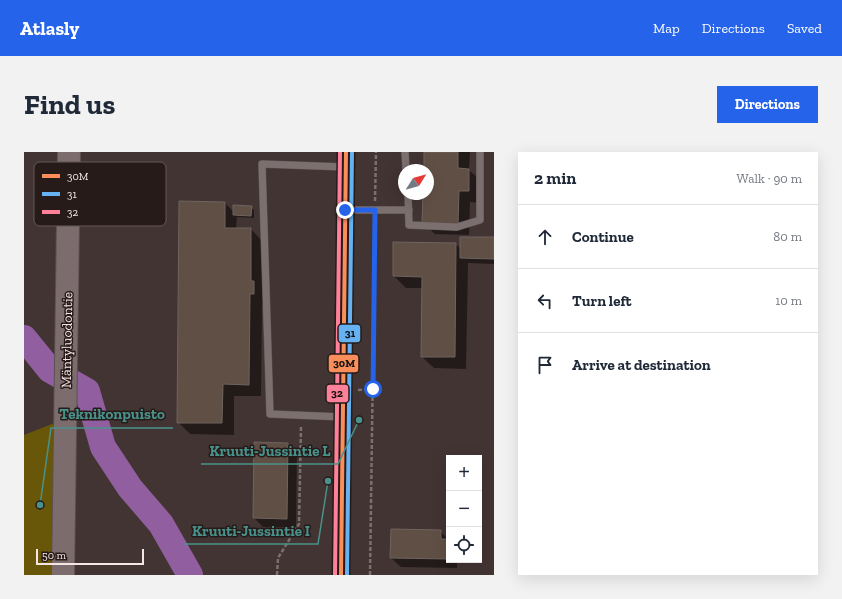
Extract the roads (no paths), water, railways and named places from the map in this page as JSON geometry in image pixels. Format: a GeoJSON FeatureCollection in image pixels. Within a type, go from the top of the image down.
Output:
{"type":"FeatureCollection","features":[{"type":"Feature","properties":{"kind":"highway","name":"Mäntyluodontie"},"geometry":{"type":"LineString","coordinates":[[70,152],[70,162]]}},
{"type":"Feature","properties":{"kind":"highway","name":"Mäntyluodontie"},"geometry":{"type":"LineString","coordinates":[[63,575],[69,226]]}},
{"type":"Feature","properties":{"kind":"street"},"geometry":{"type":"LineString","coordinates":[[341,575],[346,160]]}},
{"type":"Feature","properties":{"kind":"lane"},"geometry":{"type":"LineString","coordinates":[[405,152],[406,164]]}},
{"type":"Feature","properties":{"kind":"lane"},"geometry":{"type":"LineString","coordinates":[[408,200],[409,225],[457,227],[480,220],[480,152]]}},
{"type":"Feature","properties":{"kind":"lane"},"geometry":{"type":"LineString","coordinates":[[343,417],[270,414],[262,164],[346,160]]}},
{"type":"Feature","properties":{"kind":"lane"},"geometry":{"type":"LineString","coordinates":[[345,210],[409,210]]}},
{"type":"Feature","properties":{"kind":"waterway"},"geometry":{"type":"LineString","coordinates":[[24,338],[50,370],[87,391],[103,447],[130,488],[161,524],[190,575]]}},
{"type":"Feature","properties":{"kind":"place","name":"Kruuti-Jussintie L"},"geometry":{"type":"Point","coordinates":[359,420]}},
{"type":"Feature","properties":{"kind":"place","name":"Kruuti-Jussintie I"},"geometry":{"type":"Point","coordinates":[328,481]}},
{"type":"Feature","properties":{"kind":"place","name":"Teknikonpuisto"},"geometry":{"type":"Point","coordinates":[40,505]}}]}
